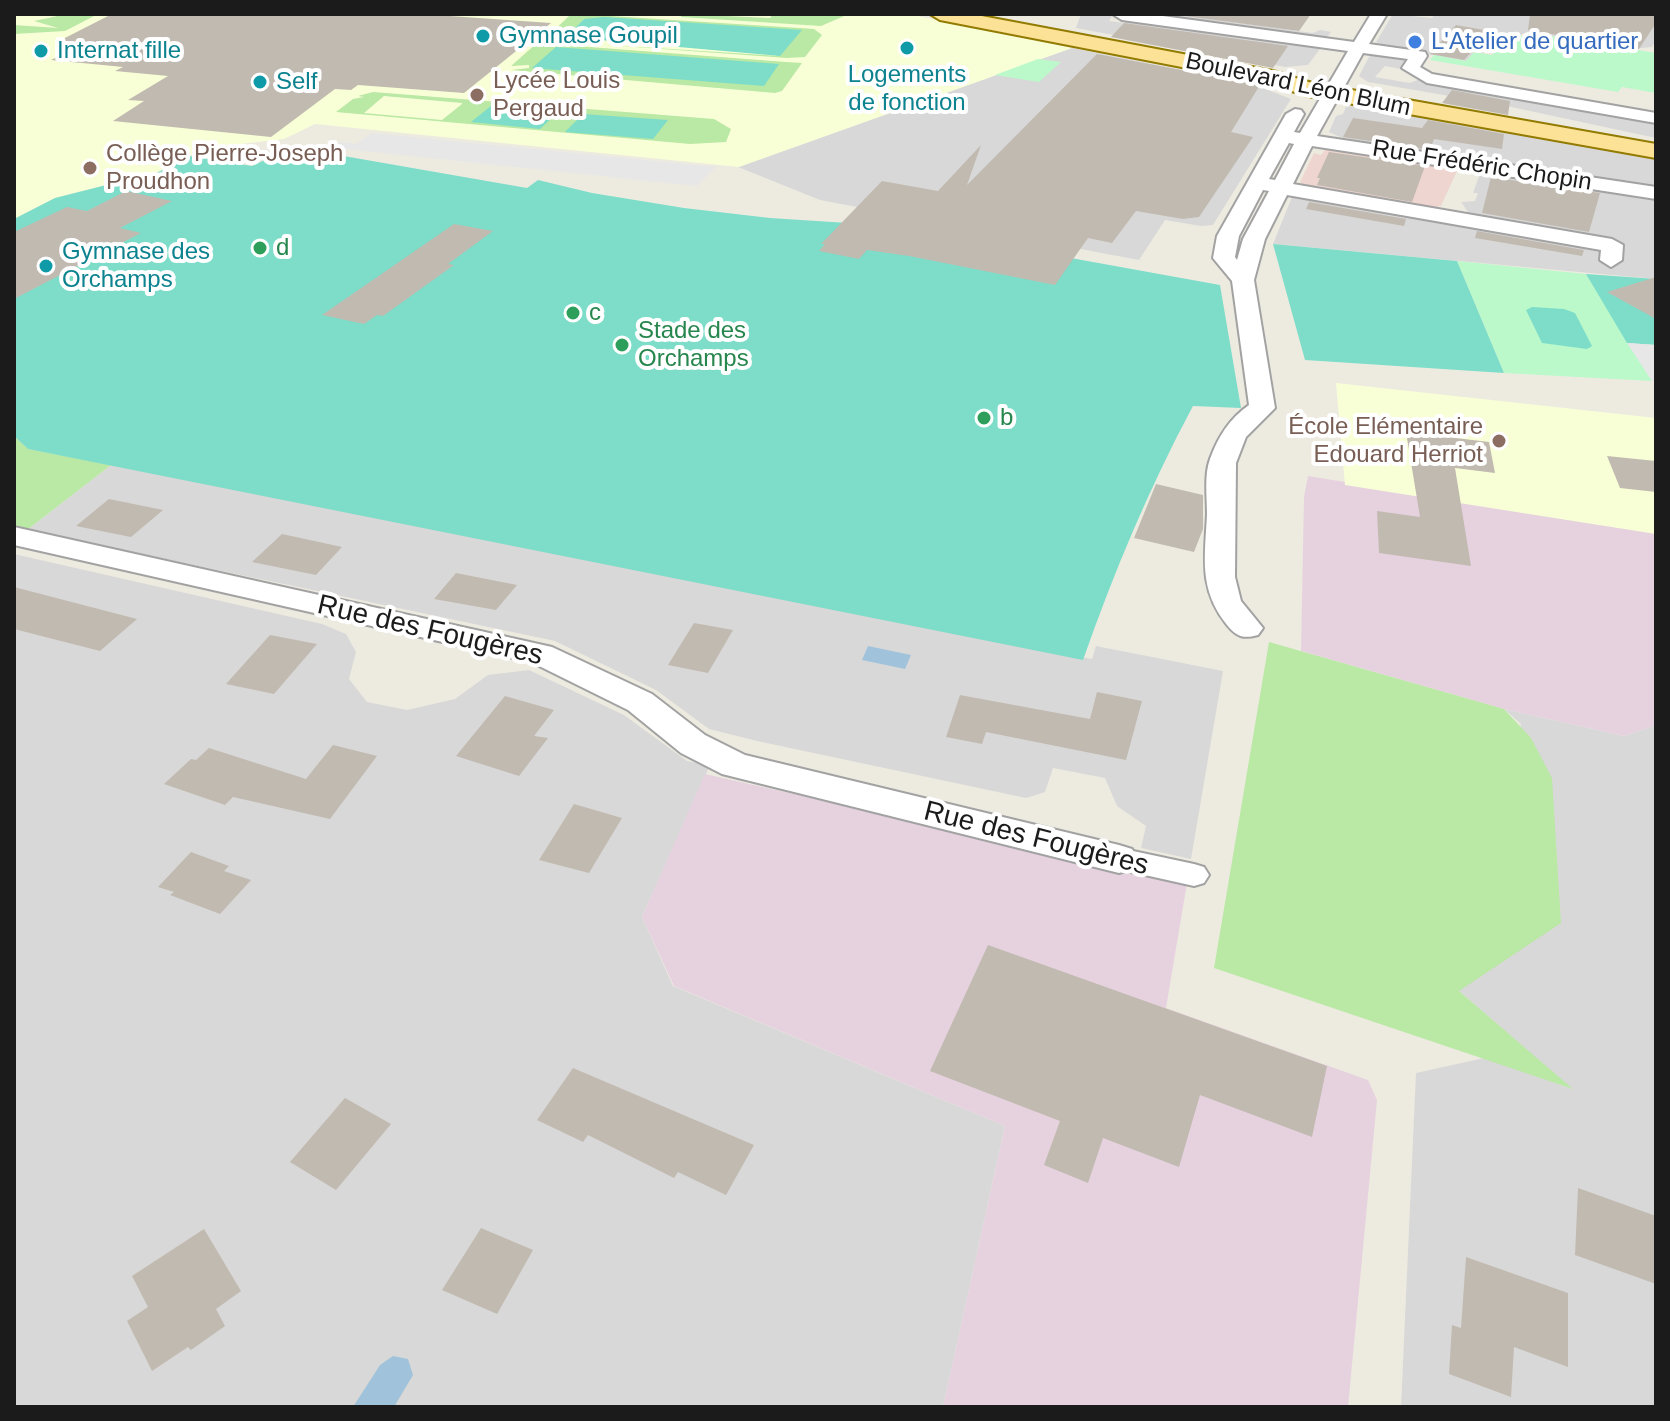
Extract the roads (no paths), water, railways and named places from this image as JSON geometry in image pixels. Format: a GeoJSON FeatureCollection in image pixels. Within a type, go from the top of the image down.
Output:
{"type":"FeatureCollection","features":[{"type":"Feature","properties":{"kind":"main road","name":"Boulevard Léon Blum"},"geometry":{"type":"LineString","coordinates":[[940,14],[1267,77],[1656,143]]}},
{"type":"Feature","properties":{"kind":"main road","name":"Boulevard Léon Blum"},"geometry":{"type":"LineString","coordinates":[[981,14],[1320,86],[1656,151]]}},
{"type":"Feature","properties":{"kind":"street"},"geometry":{"type":"LineString","coordinates":[[1222,14],[1342,37]]}},
{"type":"Feature","properties":{"kind":"street"},"geometry":{"type":"LineString","coordinates":[[1243,280],[1224,258],[1228,236],[1255,183],[1320,86],[1364,40],[1379,14]]}},
{"type":"Feature","properties":{"kind":"street"},"geometry":{"type":"LineString","coordinates":[[1122,15],[1364,40],[1419,56],[1410,68],[1427,78],[1656,118]]}},
{"type":"Feature","properties":{"kind":"street"},"geometry":{"type":"LineString","coordinates":[[1247,628],[1226,603],[1220,566],[1222,463],[1233,436],[1244,421],[1262,408],[1243,280],[1254,239],[1308,140],[1320,86],[1342,37]]}},
{"type":"Feature","properties":{"kind":"street","name":"Rue Frédéric Chopin"},"geometry":{"type":"LineString","coordinates":[[1283,137],[1308,140],[1464,180],[1656,193]]}},
{"type":"Feature","properties":{"kind":"street"},"geometry":{"type":"LineString","coordinates":[[1448,216],[1464,180]]}},
{"type":"Feature","properties":{"kind":"street","name":"Rue Frédéric Chopin"},"geometry":{"type":"LineString","coordinates":[[1255,183],[1612,245],[1611,260]]}},
{"type":"Feature","properties":{"kind":"street"},"geometry":{"type":"LineString","coordinates":[[1228,236],[1254,239]]}},
{"type":"Feature","properties":{"kind":"street","name":"Rue des Fougères"},"geometry":{"type":"LineString","coordinates":[[14,536],[541,654],[640,702],[693,744],[735,765],[1194,875]]}},
{"type":"Feature","properties":{"kind":"place","name":"Gymnase Goupil"},"geometry":{"type":"Point","coordinates":[483,36]}},
{"type":"Feature","properties":{"kind":"place","name":"L'Atelier de quartier"},"geometry":{"type":"Point","coordinates":[1415,42]}},
{"type":"Feature","properties":{"kind":"place","name":"Logements de fonction"},"geometry":{"type":"Point","coordinates":[907,48]}},
{"type":"Feature","properties":{"kind":"place","name":"Internat fille"},"geometry":{"type":"Point","coordinates":[41,51]}},
{"type":"Feature","properties":{"kind":"place","name":"Self"},"geometry":{"type":"Point","coordinates":[260,82]}},
{"type":"Feature","properties":{"kind":"place","name":"Lycée Louis Pergaud"},"geometry":{"type":"Point","coordinates":[477,95]}},
{"type":"Feature","properties":{"kind":"place","name":"Collège Pierre-Joseph Proudhon"},"geometry":{"type":"Point","coordinates":[90,168]}},
{"type":"Feature","properties":{"kind":"place","name":"d"},"geometry":{"type":"Point","coordinates":[260,248]}},
{"type":"Feature","properties":{"kind":"place","name":"Gymnase des Orchamps"},"geometry":{"type":"Point","coordinates":[46,266]}},
{"type":"Feature","properties":{"kind":"place","name":"c"},"geometry":{"type":"Point","coordinates":[573,313]}},
{"type":"Feature","properties":{"kind":"place","name":"Stade des Orchamps"},"geometry":{"type":"Point","coordinates":[622,345]}},
{"type":"Feature","properties":{"kind":"place","name":"b"},"geometry":{"type":"Point","coordinates":[984,418]}},
{"type":"Feature","properties":{"kind":"place","name":"École Elémentaire Edouard Herriot"},"geometry":{"type":"Point","coordinates":[1499,441]}}]}
